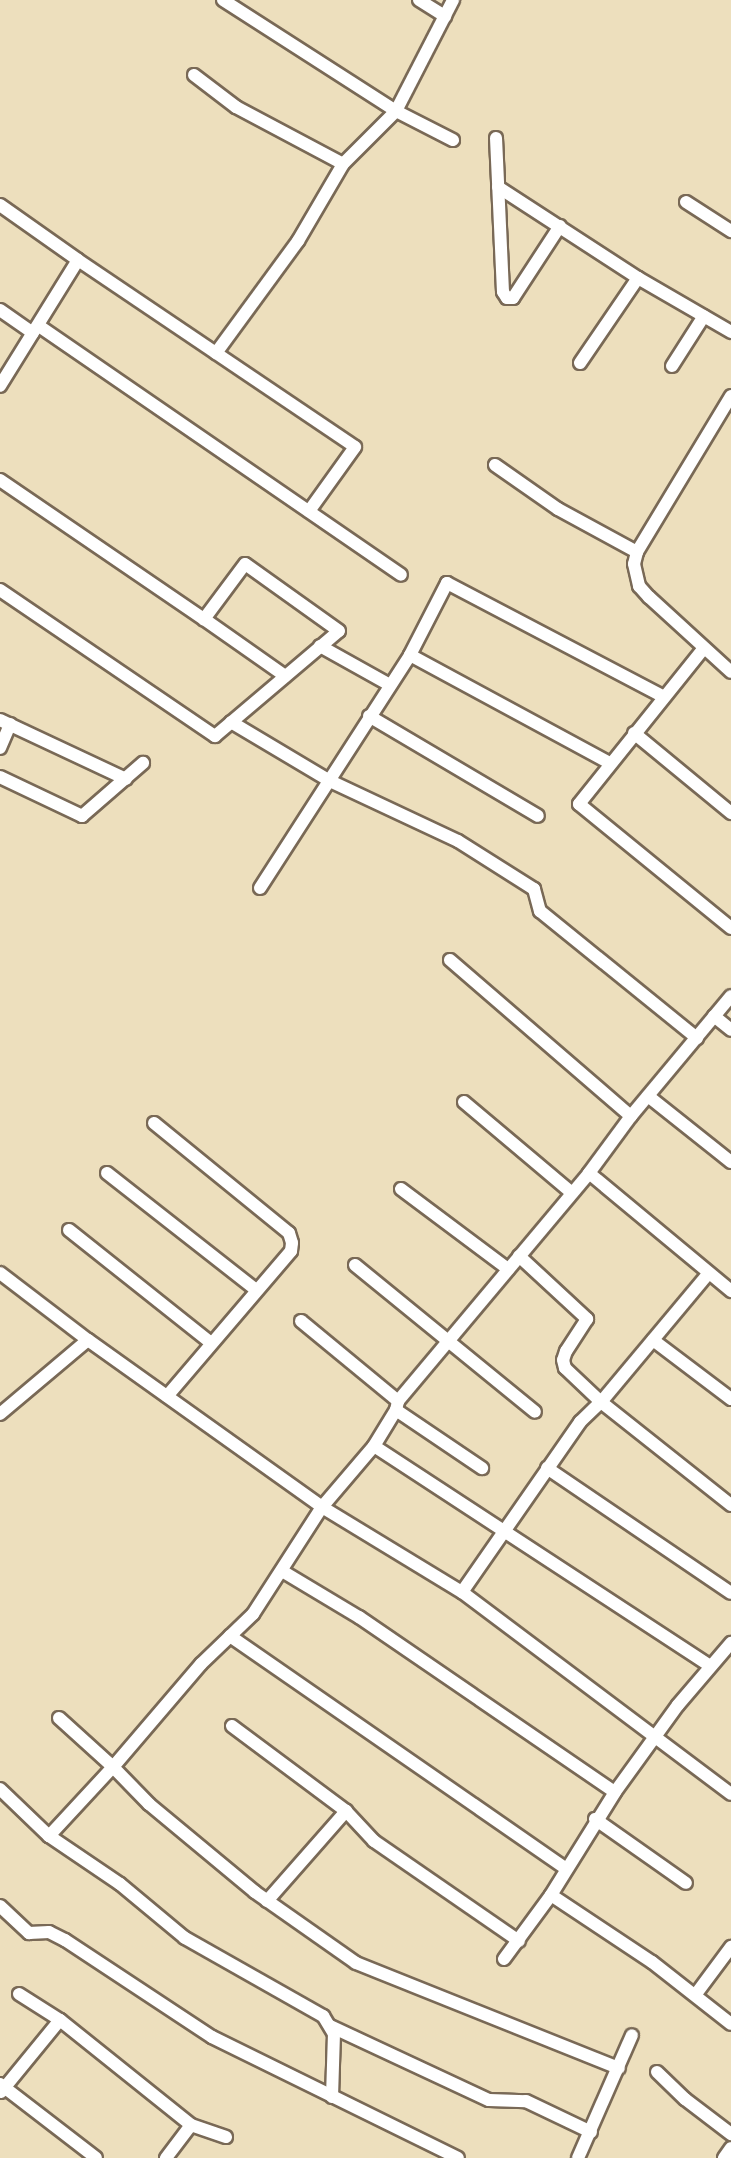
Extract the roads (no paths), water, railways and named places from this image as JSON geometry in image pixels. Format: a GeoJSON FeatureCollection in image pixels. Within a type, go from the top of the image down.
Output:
{"type":"FeatureCollection","features":[{"type":"Feature","properties":{"kind":"street"},"geometry":{"type":"LineString","coordinates":[[223,0],[396,111],[453,140]]}},
{"type":"Feature","properties":{"kind":"street"},"geometry":{"type":"LineString","coordinates":[[419,0],[445,16]]}},
{"type":"Feature","properties":{"kind":"street"},"geometry":{"type":"LineString","coordinates":[[216,353],[298,241],[343,164],[396,111],[453,0]]}},
{"type":"Feature","properties":{"kind":"street"},"geometry":{"type":"LineString","coordinates":[[194,75],[236,107],[343,164]]}},
{"type":"Feature","properties":{"kind":"street"},"geometry":{"type":"LineString","coordinates":[[496,138],[503,292],[507,298],[513,298],[560,226]]}},
{"type":"Feature","properties":{"kind":"street"},"geometry":{"type":"LineString","coordinates":[[498,187],[638,278],[731,332]]}},
{"type":"Feature","properties":{"kind":"street"},"geometry":{"type":"LineString","coordinates":[[686,202],[731,231]]}},
{"type":"Feature","properties":{"kind":"street"},"geometry":{"type":"LineString","coordinates":[[0,205],[355,447],[309,511]]}},
{"type":"Feature","properties":{"kind":"street"},"geometry":{"type":"LineString","coordinates":[[0,386],[78,260]]}},
{"type":"Feature","properties":{"kind":"street"},"geometry":{"type":"LineString","coordinates":[[580,363],[638,278]]}},
{"type":"Feature","properties":{"kind":"street"},"geometry":{"type":"LineString","coordinates":[[0,310],[36,330],[401,575]]}},
{"type":"Feature","properties":{"kind":"street"},"geometry":{"type":"LineString","coordinates":[[672,366],[704,316]]}},
{"type":"Feature","properties":{"kind":"street"},"geometry":{"type":"LineString","coordinates":[[731,396],[637,552],[634,564],[639,586],[731,672]]}},
{"type":"Feature","properties":{"kind":"street"},"geometry":{"type":"LineString","coordinates":[[495,465],[558,509],[637,552]]}},
{"type":"Feature","properties":{"kind":"street"},"geometry":{"type":"LineString","coordinates":[[0,480],[285,676]]}},
{"type":"Feature","properties":{"kind":"street"},"geometry":{"type":"LineString","coordinates":[[0,590],[215,736],[339,631],[245,564],[204,619]]}},
{"type":"Feature","properties":{"kind":"street"},"geometry":{"type":"LineString","coordinates":[[260,888],[410,655],[447,583],[664,697]]}},
{"type":"Feature","properties":{"kind":"street"},"geometry":{"type":"LineString","coordinates":[[320,646],[390,685]]}},
{"type":"Feature","properties":{"kind":"street"},"geometry":{"type":"LineString","coordinates":[[704,648],[579,804],[731,928]]}},
{"type":"Feature","properties":{"kind":"street"},"geometry":{"type":"LineString","coordinates":[[410,655],[610,763]]}},
{"type":"Feature","properties":{"kind":"street"},"geometry":{"type":"LineString","coordinates":[[369,716],[538,816]]}},
{"type":"Feature","properties":{"kind":"street"},"geometry":{"type":"LineString","coordinates":[[0,748],[5,722],[126,779]]}},
{"type":"Feature","properties":{"kind":"street"},"geometry":{"type":"LineString","coordinates":[[231,722],[330,781],[458,841],[534,889],[540,911],[697,1038]]}},
{"type":"Feature","properties":{"kind":"street"},"geometry":{"type":"LineString","coordinates":[[634,733],[731,813]]}},
{"type":"Feature","properties":{"kind":"street"},"geometry":{"type":"LineString","coordinates":[[0,777],[82,816],[143,763]]}},
{"type":"Feature","properties":{"kind":"street"},"geometry":{"type":"LineString","coordinates":[[450,960],[631,1116]]}},
{"type":"Feature","properties":{"kind":"street"},"geometry":{"type":"LineString","coordinates":[[49,1836],[253,1614],[322,1507],[374,1446],[397,1405],[731,996]]}},
{"type":"Feature","properties":{"kind":"street"},"geometry":{"type":"LineString","coordinates":[[714,1016],[731,1030]]}},
{"type":"Feature","properties":{"kind":"street"},"geometry":{"type":"LineString","coordinates":[[648,1096],[731,1162]]}},
{"type":"Feature","properties":{"kind":"street"},"geometry":{"type":"LineString","coordinates":[[464,1102],[572,1193]]}},
{"type":"Feature","properties":{"kind":"street"},"geometry":{"type":"LineString","coordinates":[[154,1123],[289,1233],[291,1251],[167,1396]]}},
{"type":"Feature","properties":{"kind":"street"},"geometry":{"type":"LineString","coordinates":[[107,1173],[256,1290]]}},
{"type":"Feature","properties":{"kind":"street"},"geometry":{"type":"LineString","coordinates":[[589,1173],[731,1291]]}},
{"type":"Feature","properties":{"kind":"street"},"geometry":{"type":"LineString","coordinates":[[401,1189],[508,1269]]}},
{"type":"Feature","properties":{"kind":"street"},"geometry":{"type":"LineString","coordinates":[[69,1230],[211,1343]]}},
{"type":"Feature","properties":{"kind":"street"},"geometry":{"type":"LineString","coordinates":[[519,1256],[587,1319],[563,1360],[565,1368],[601,1402],[731,1505]]}},
{"type":"Feature","properties":{"kind":"street"},"geometry":{"type":"LineString","coordinates":[[355,1265],[535,1412]]}},
{"type":"Feature","properties":{"kind":"street"},"geometry":{"type":"LineString","coordinates":[[0,1273],[88,1340],[322,1507],[462,1592],[731,1794]]}},
{"type":"Feature","properties":{"kind":"street"},"geometry":{"type":"LineString","coordinates":[[462,1592],[580,1422],[601,1402],[709,1273]]}},
{"type":"Feature","properties":{"kind":"street"},"geometry":{"type":"LineString","coordinates":[[301,1321],[397,1405],[482,1468]]}},
{"type":"Feature","properties":{"kind":"street"},"geometry":{"type":"LineString","coordinates":[[0,1414],[88,1340]]}},
{"type":"Feature","properties":{"kind":"street"},"geometry":{"type":"LineString","coordinates":[[653,1340],[731,1399]]}},
{"type":"Feature","properties":{"kind":"street"},"geometry":{"type":"LineString","coordinates":[[374,1446],[709,1665]]}},
{"type":"Feature","properties":{"kind":"street"},"geometry":{"type":"LineString","coordinates":[[547,1468],[731,1593]]}},
{"type":"Feature","properties":{"kind":"street"},"geometry":{"type":"LineString","coordinates":[[282,1571],[359,1617],[615,1792]]}},
{"type":"Feature","properties":{"kind":"street"},"geometry":{"type":"LineString","coordinates":[[230,1636],[566,1869]]}},
{"type":"Feature","properties":{"kind":"street"},"geometry":{"type":"LineString","coordinates":[[504,1959],[551,1895],[595,1819],[709,1665],[731,1643]]}},
{"type":"Feature","properties":{"kind":"street"},"geometry":{"type":"LineString","coordinates":[[59,1718],[149,1804],[267,1901],[356,1963],[619,2068]]}},
{"type":"Feature","properties":{"kind":"street"},"geometry":{"type":"LineString","coordinates":[[232,1726],[346,1811],[374,1841],[519,1941]]}},
{"type":"Feature","properties":{"kind":"street"},"geometry":{"type":"LineString","coordinates":[[0,1789],[49,1836],[110,1876],[185,1938],[312,2009],[330,2026],[489,2100],[526,2101],[591,2132]]}},
{"type":"Feature","properties":{"kind":"street"},"geometry":{"type":"LineString","coordinates":[[267,1901],[346,1811]]}},
{"type":"Feature","properties":{"kind":"street"},"geometry":{"type":"LineString","coordinates":[[595,1819],[686,1883]]}},
{"type":"Feature","properties":{"kind":"street"},"geometry":{"type":"LineString","coordinates":[[551,1895],[696,1994],[731,2024]]}},
{"type":"Feature","properties":{"kind":"street"},"geometry":{"type":"LineString","coordinates":[[0,1906],[29,1933],[49,1932],[65,1940],[212,2037],[458,2158]]}},
{"type":"Feature","properties":{"kind":"street"},"geometry":{"type":"LineString","coordinates":[[696,1994],[731,1947]]}},
{"type":"Feature","properties":{"kind":"street"},"geometry":{"type":"LineString","coordinates":[[19,1994],[60,2020],[191,2125],[226,2137]]}},
{"type":"Feature","properties":{"kind":"street"},"geometry":{"type":"LineString","coordinates":[[60,2020],[2,2088],[96,2158]]}},
{"type":"Feature","properties":{"kind":"street"},"geometry":{"type":"LineString","coordinates":[[330,2026],[334,2041],[332,2097]]}},
{"type":"Feature","properties":{"kind":"street"},"geometry":{"type":"LineString","coordinates":[[578,2158],[632,2035]]}},
{"type":"Feature","properties":{"kind":"street"},"geometry":{"type":"LineString","coordinates":[[657,2072],[685,2099],[731,2134]]}},
{"type":"Feature","properties":{"kind":"street"},"geometry":{"type":"LineString","coordinates":[[166,2158],[191,2125]]}},
{"type":"Feature","properties":{"kind":"street"},"geometry":{"type":"LineString","coordinates":[[724,2158],[731,2148]]}}]}
